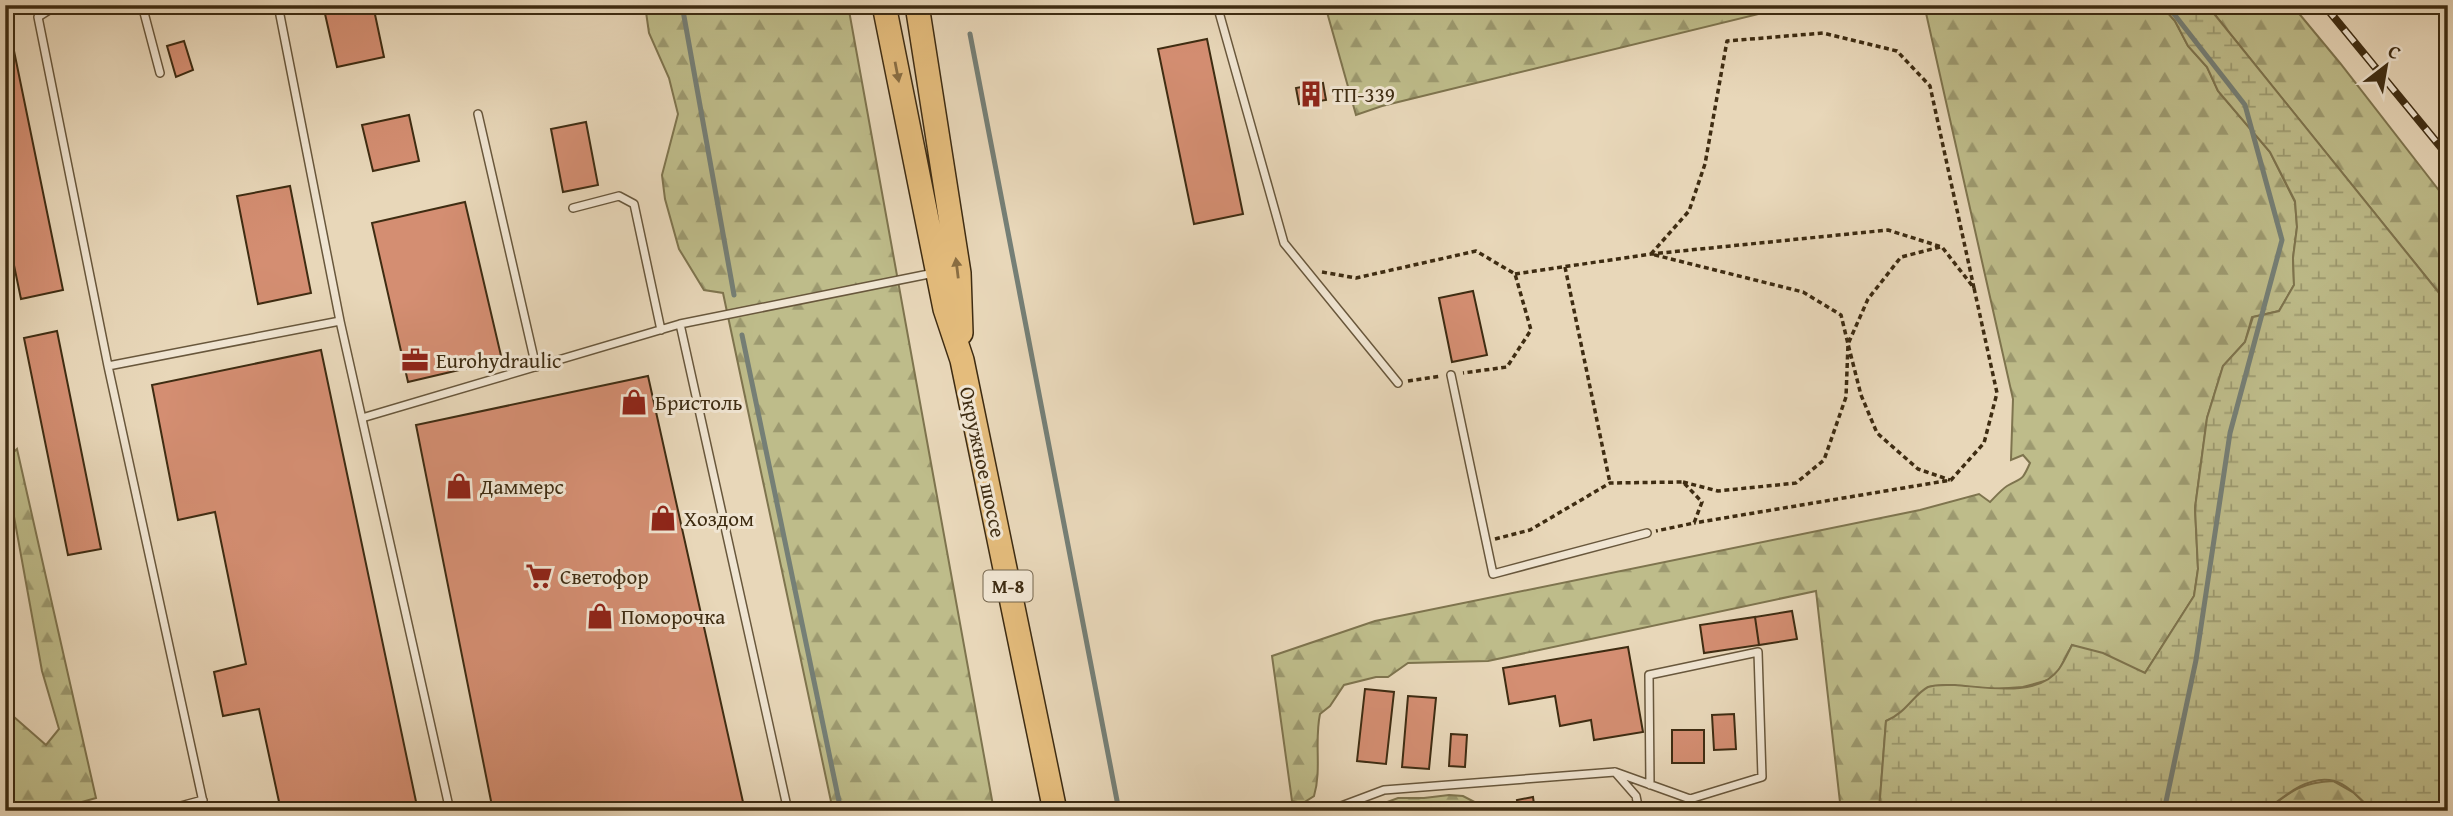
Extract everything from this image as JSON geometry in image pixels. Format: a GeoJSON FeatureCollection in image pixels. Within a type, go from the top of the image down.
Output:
{"type":"FeatureCollection","features":[{"type":"Feature","properties":{"kind":"main road","name":"Окружное шоссе"},"geometry":{"type":"LineString","coordinates":[[884,5],[945,309],[962,360],[1055,811]]}},
{"type":"Feature","properties":{"kind":"main road","name":"Окружное шоссе"},"geometry":{"type":"LineString","coordinates":[[917,8],[958,273],[962,360]]}},
{"type":"Feature","properties":{"kind":"lane"},"geometry":{"type":"LineString","coordinates":[[57,5],[38,17],[108,366],[205,811]]}},
{"type":"Feature","properties":{"kind":"lane"},"geometry":{"type":"LineString","coordinates":[[142,5],[160,74]]}},
{"type":"Feature","properties":{"kind":"lane"},"geometry":{"type":"LineString","coordinates":[[278,5],[340,321],[450,811]]}},
{"type":"Feature","properties":{"kind":"lane"},"geometry":{"type":"LineString","coordinates":[[917,8],[967,5]]}},
{"type":"Feature","properties":{"kind":"lane"},"geometry":{"type":"LineString","coordinates":[[1217,5],[1284,243],[1398,383]]}},
{"type":"Feature","properties":{"kind":"lane"},"geometry":{"type":"LineString","coordinates":[[478,114],[536,367]]}},
{"type":"Feature","properties":{"kind":"lane"},"geometry":{"type":"LineString","coordinates":[[573,208],[618,196],[634,204],[661,330]]}},
{"type":"Feature","properties":{"kind":"lane"},"geometry":{"type":"LineString","coordinates":[[362,418],[680,324],[938,273]]}},
{"type":"Feature","properties":{"kind":"lane"},"geometry":{"type":"LineString","coordinates":[[108,366],[340,321]]}},
{"type":"Feature","properties":{"kind":"lane"},"geometry":{"type":"LineString","coordinates":[[680,324],[788,811]]}},
{"type":"Feature","properties":{"kind":"lane"},"geometry":{"type":"LineString","coordinates":[[1451,375],[1493,574],[1647,533]]}},
{"type":"Feature","properties":{"kind":"lane"},"geometry":{"type":"LineString","coordinates":[[1328,811],[1384,790],[1615,772],[1650,785],[1690,799],[1762,777],[1758,652],[1649,676],[1650,785]]}},
{"type":"Feature","properties":{"kind":"lane"},"geometry":{"type":"LineString","coordinates":[[1615,772],[1636,796],[1639,811]]}},
{"type":"Feature","properties":{"kind":"lane"},"geometry":{"type":"LineString","coordinates":[[162,811],[203,800]]}},
{"type":"Feature","properties":{"kind":"path"},"geometry":{"type":"LineString","coordinates":[[1647,533],[1951,480],[1984,443],[1997,393],[1930,86],[1897,51],[1823,33],[1727,40],[1705,164],[1689,211],[1651,254]]}},
{"type":"Feature","properties":{"kind":"path"},"geometry":{"type":"LineString","coordinates":[[1306,270],[1356,278],[1476,251],[1515,274],[1651,254],[1888,230],[1942,247],[1974,288]]}},
{"type":"Feature","properties":{"kind":"path"},"geometry":{"type":"LineString","coordinates":[[1486,541],[1530,530],[1610,483],[1683,482],[1718,491],[1796,483],[1824,460],[1846,397],[1848,344],[1868,299],[1901,257],[1942,247]]}},
{"type":"Feature","properties":{"kind":"path"},"geometry":{"type":"LineString","coordinates":[[1651,254],[1803,292],[1842,315],[1861,395],[1877,433],[1918,469],[1951,480]]}},
{"type":"Feature","properties":{"kind":"path"},"geometry":{"type":"LineString","coordinates":[[1564,267],[1610,483]]}},
{"type":"Feature","properties":{"kind":"path"},"geometry":{"type":"LineString","coordinates":[[1398,383],[1507,367],[1531,330],[1515,274]]}},
{"type":"Feature","properties":{"kind":"path"},"geometry":{"type":"LineString","coordinates":[[1683,482],[1702,502],[1694,523]]}},
{"type":"Feature","properties":{"kind":"green space"},"geometry":{"type":"Polygon","coordinates":[[[645,5],[848,5],[994,811],[833,811],[723,293],[704,290],[679,249],[665,199],[662,175],[678,114],[669,78],[649,33],[645,5]]]}},
{"type":"Feature","properties":{"kind":"green space"},"geometry":{"type":"Polygon","coordinates":[[[1325,5],[1795,5],[1382,106],[1356,115],[1325,5]]]}},
{"type":"Feature","properties":{"kind":"green space"},"geometry":{"type":"Polygon","coordinates":[[[1919,5],[2161,5],[2175,21],[2188,46],[2207,67],[2218,91],[2270,152],[2295,202],[2297,227],[2293,258],[2294,285],[2279,311],[2252,317],[2245,342],[2223,366],[2207,418],[2195,508],[2198,569],[2194,596],[2145,673],[2072,645],[2059,670],[2048,680],[2023,687],[1995,689],[1943,685],[1929,687],[1898,716],[1886,721],[1879,811],[1841,811],[1816,591],[1488,661],[1408,663],[1388,677],[1376,677],[1344,685],[1330,706],[1320,714],[1314,796],[1303,803],[1292,801],[1272,656],[1375,621],[1920,510],[1979,494],[1990,502],[2023,476],[2030,463],[2023,455],[2011,460],[2013,399],[1926,13],[1919,5]]]}},
{"type":"Feature","properties":{"kind":"green space"},"geometry":{"type":"Polygon","coordinates":[[[2161,5],[2207,5],[2448,304],[2448,811],[2373,811],[2345,786],[2325,780],[2297,788],[2265,811],[1879,811],[1886,721],[1899,713],[1923,690],[1938,685],[2011,689],[2039,684],[2059,669],[2072,645],[2103,653],[2145,673],[2194,596],[2198,569],[2195,508],[2207,418],[2223,366],[2245,342],[2253,317],[2279,311],[2294,285],[2293,258],[2297,227],[2295,201],[2270,152],[2218,91],[2207,67],[2188,46],[2175,21],[2161,5]]]}},
{"type":"Feature","properties":{"kind":"green space"},"geometry":{"type":"Polygon","coordinates":[[[2207,5],[2292,5],[2340,63],[2448,202],[2448,304],[2207,5]]]}},
{"type":"Feature","properties":{"kind":"green space"},"geometry":{"type":"Polygon","coordinates":[[[17,449],[96,798],[50,811],[5,811],[5,705],[6,710],[46,745],[59,729],[42,671],[5,467],[5,460],[17,449]]]}},
{"type":"Feature","properties":{"kind":"green space"},"geometry":{"type":"Polygon","coordinates":[[[2333,781],[2354,793],[2373,811],[2265,811],[2296,789],[2312,783],[2333,781]]]}},
{"type":"Feature","properties":{"kind":"green space"},"geometry":{"type":"Polygon","coordinates":[[[1463,796],[1492,811],[1363,811],[1398,798],[1463,796]]]}},
{"type":"Feature","properties":{"kind":"building"},"geometry":{"type":"Polygon","coordinates":[[[323,5],[373,5],[384,57],[337,67],[323,5]]]}},
{"type":"Feature","properties":{"kind":"building"},"geometry":{"type":"Polygon","coordinates":[[[5,7],[63,290],[21,299],[5,222],[5,7]]]}},
{"type":"Feature","properties":{"kind":"building"},"geometry":{"type":"Polygon","coordinates":[[[1207,39],[1243,214],[1194,224],[1158,49],[1207,39]]]}},
{"type":"Feature","properties":{"kind":"building"},"geometry":{"type":"Polygon","coordinates":[[[184,41],[193,70],[176,77],[167,46],[184,41]]]}},
{"type":"Feature","properties":{"kind":"building","name":"ТП-339"},"geometry":{"type":"Polygon","coordinates":[[[1323,83],[1326,100],[1299,104],[1296,88],[1323,83]]]}},
{"type":"Feature","properties":{"kind":"building"},"geometry":{"type":"Polygon","coordinates":[[[409,115],[419,161],[373,171],[362,125],[409,115]]]}},
{"type":"Feature","properties":{"kind":"building"},"geometry":{"type":"Polygon","coordinates":[[[586,122],[598,185],[563,192],[551,129],[586,122]]]}},
{"type":"Feature","properties":{"kind":"building"},"geometry":{"type":"Polygon","coordinates":[[[290,186],[311,293],[258,304],[237,196],[290,186]]]}},
{"type":"Feature","properties":{"kind":"building"},"geometry":{"type":"Polygon","coordinates":[[[465,202],[502,360],[408,382],[372,223],[465,202]]]}},
{"type":"Feature","properties":{"kind":"building"},"geometry":{"type":"Polygon","coordinates":[[[1473,291],[1487,355],[1452,362],[1439,298],[1473,291]]]}},
{"type":"Feature","properties":{"kind":"building"},"geometry":{"type":"Polygon","coordinates":[[[57,331],[101,549],[68,555],[24,338],[57,331]]]}},
{"type":"Feature","properties":{"kind":"building"},"geometry":{"type":"Polygon","coordinates":[[[321,350],[418,811],[281,811],[259,709],[223,716],[214,672],[246,664],[215,512],[178,520],[152,385],[321,350]]]}},
{"type":"Feature","properties":{"kind":"building"},"geometry":{"type":"Polygon","coordinates":[[[648,376],[745,811],[493,811],[416,425],[648,376]]]}},
{"type":"Feature","properties":{"kind":"building"},"geometry":{"type":"Polygon","coordinates":[[[1792,611],[1797,639],[1759,645],[1755,617],[1792,611]]]}},
{"type":"Feature","properties":{"kind":"building"},"geometry":{"type":"Polygon","coordinates":[[[1755,617],[1759,645],[1704,653],[1700,625],[1755,617]]]}},
{"type":"Feature","properties":{"kind":"building"},"geometry":{"type":"Polygon","coordinates":[[[1628,647],[1643,732],[1594,740],[1591,720],[1560,726],[1555,696],[1509,704],[1503,668],[1628,647]]]}},
{"type":"Feature","properties":{"kind":"building"},"geometry":{"type":"Polygon","coordinates":[[[1365,689],[1394,692],[1386,764],[1357,761],[1365,689]]]}},
{"type":"Feature","properties":{"kind":"building"},"geometry":{"type":"Polygon","coordinates":[[[1408,696],[1436,698],[1429,769],[1402,767],[1408,696]]]}},
{"type":"Feature","properties":{"kind":"building"},"geometry":{"type":"Polygon","coordinates":[[[1734,714],[1736,749],[1714,750],[1712,715],[1734,714]]]}},
{"type":"Feature","properties":{"kind":"building"},"geometry":{"type":"Polygon","coordinates":[[[1672,730],[1704,730],[1704,763],[1672,763],[1672,730]]]}},
{"type":"Feature","properties":{"kind":"building"},"geometry":{"type":"Polygon","coordinates":[[[1451,734],[1467,735],[1465,767],[1449,766],[1451,734]]]}},
{"type":"Feature","properties":{"kind":"building"},"geometry":{"type":"Polygon","coordinates":[[[1533,797],[1535,811],[1519,811],[1517,800],[1533,797]]]}},
{"type":"Feature","properties":{"kind":"waterway"},"geometry":{"type":"LineString","coordinates":[[682,5],[734,295]]}},
{"type":"Feature","properties":{"kind":"waterway"},"geometry":{"type":"LineString","coordinates":[[2164,811],[2196,660],[2230,433],[2282,240],[2245,105],[2167,5]]}},
{"type":"Feature","properties":{"kind":"waterway"},"geometry":{"type":"LineString","coordinates":[[970,34],[1119,811]]}},
{"type":"Feature","properties":{"kind":"waterway"},"geometry":{"type":"LineString","coordinates":[[742,335],[841,811]]}},
{"type":"Feature","properties":{"kind":"railway"},"geometry":{"type":"LineString","coordinates":[[2324,5],[2448,156]]}},
{"type":"Feature","properties":{"kind":"place","name":"ТП-339"},"geometry":{"type":"Point","coordinates":[1311,94]}},
{"type":"Feature","properties":{"kind":"place","name":"Eurohydraulic"},"geometry":{"type":"Point","coordinates":[415,360]}},
{"type":"Feature","properties":{"kind":"place","name":"Бристоль"},"geometry":{"type":"Point","coordinates":[634,402]}},
{"type":"Feature","properties":{"kind":"place","name":"Даммерс"},"geometry":{"type":"Point","coordinates":[459,486]}},
{"type":"Feature","properties":{"kind":"place","name":"Хоздом"},"geometry":{"type":"Point","coordinates":[663,518]}},
{"type":"Feature","properties":{"kind":"place","name":"Светофор"},"geometry":{"type":"Point","coordinates":[539,576]}},
{"type":"Feature","properties":{"kind":"place","name":"Поморочка"},"geometry":{"type":"Point","coordinates":[600,616]}}]}
